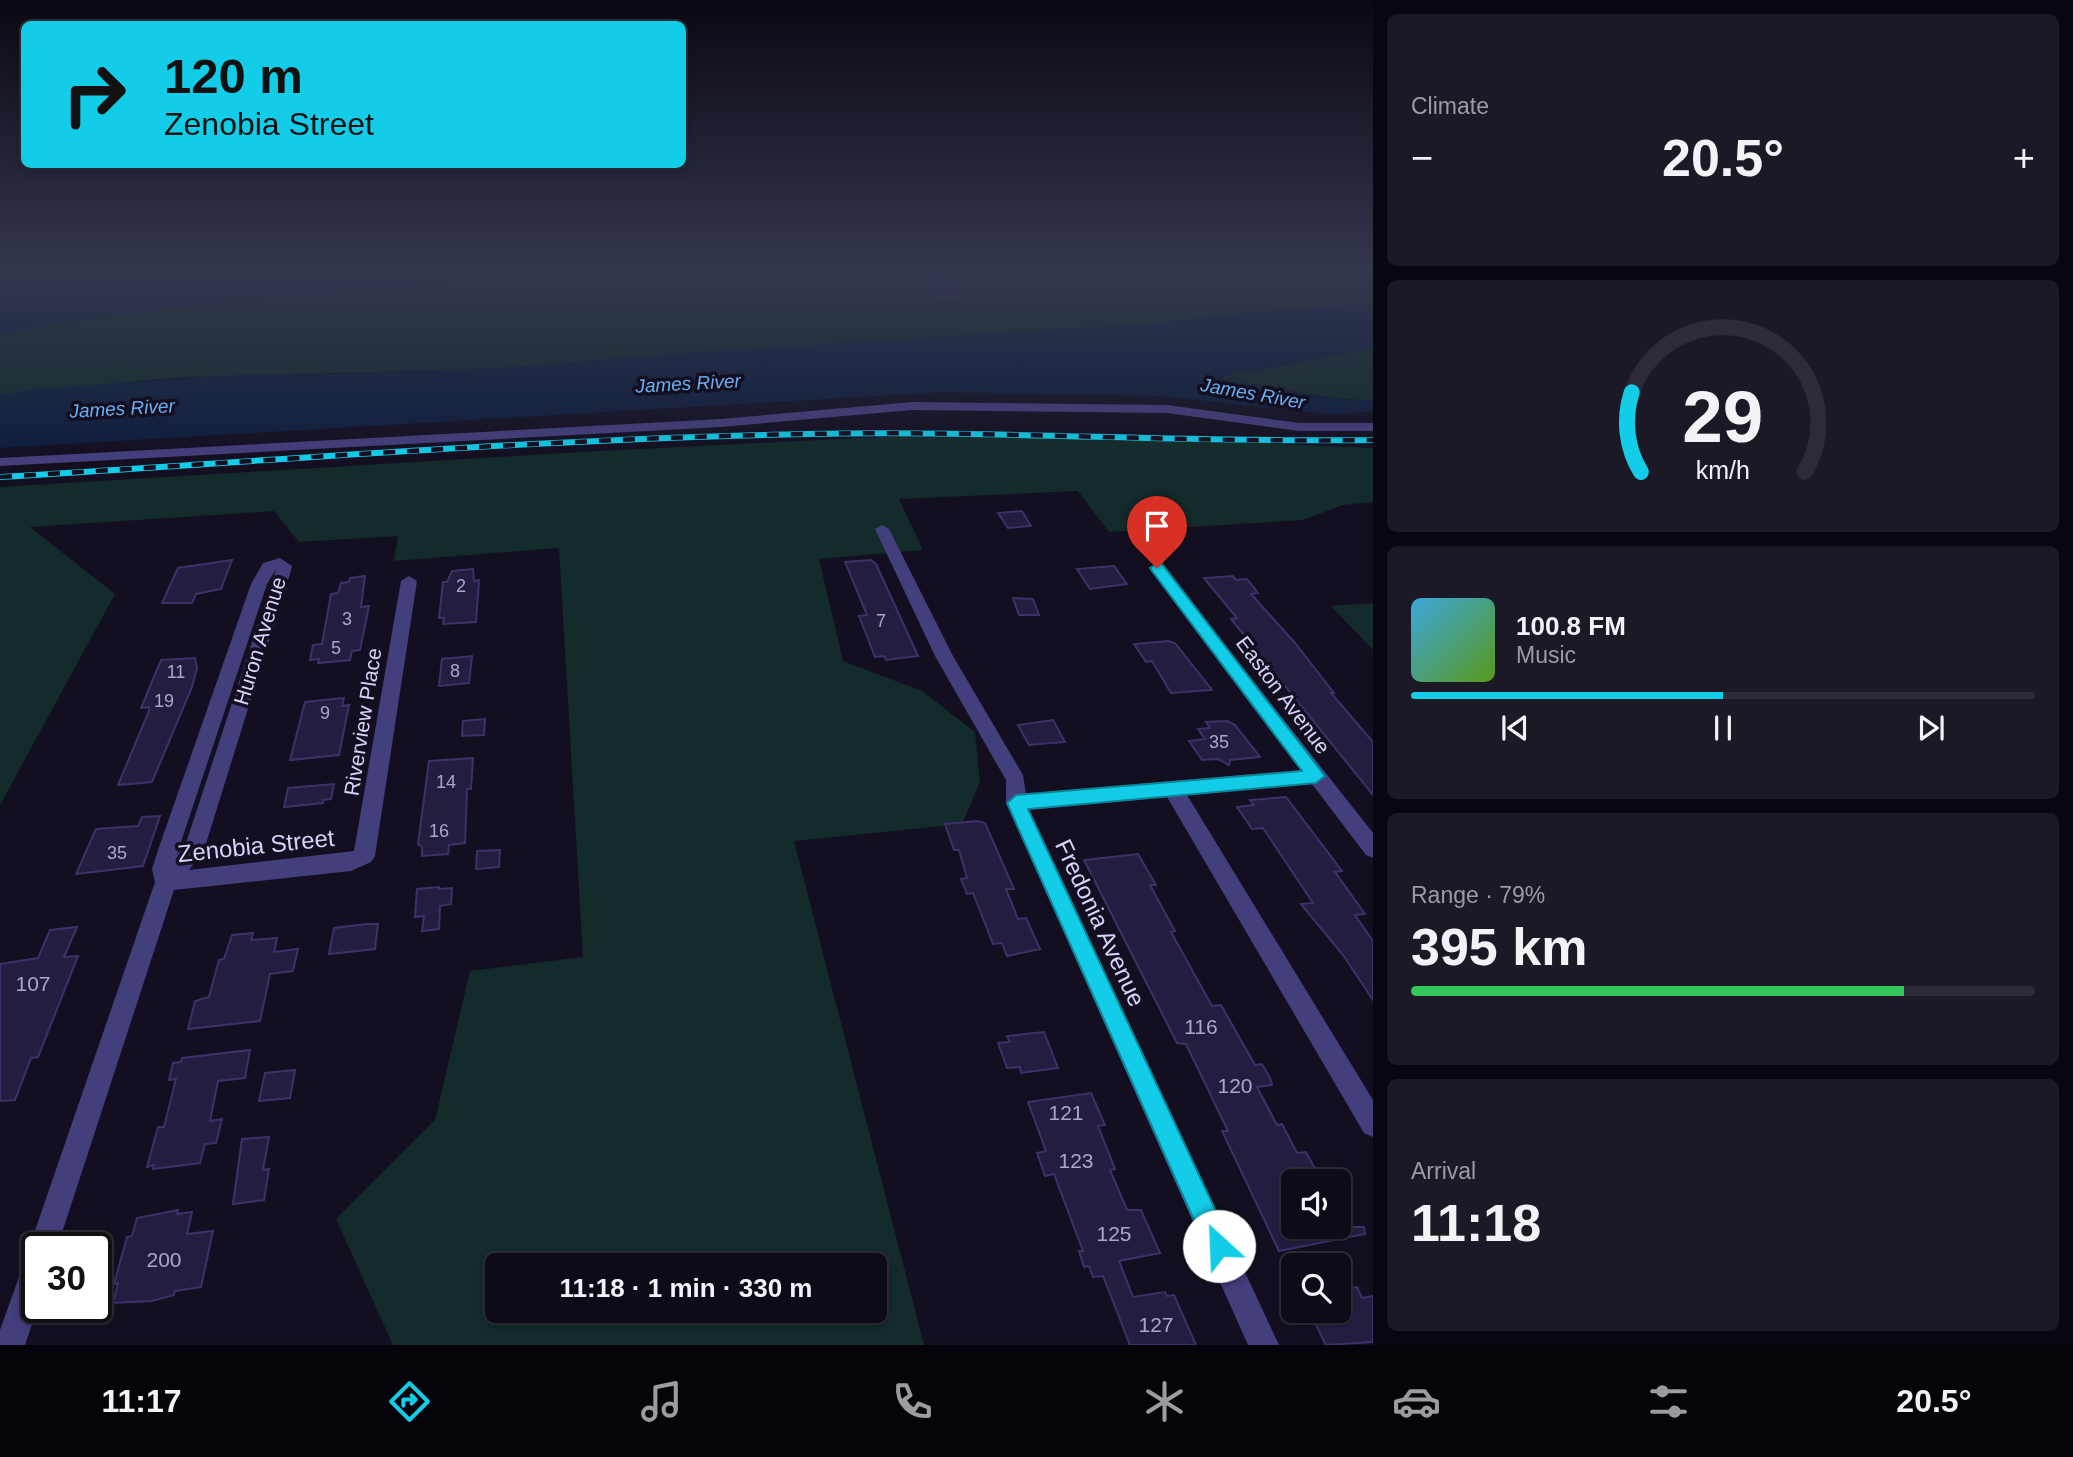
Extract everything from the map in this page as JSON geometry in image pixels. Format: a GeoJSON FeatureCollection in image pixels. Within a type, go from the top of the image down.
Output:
{"type":"FeatureCollection","features":[{"type":"Feature","properties":{"kind":"street"},"geometry":{"type":"LineString","coordinates":[[0,462],[721,424],[912,406],[1167,409],[1299,426],[1373,427]]}},
{"type":"Feature","properties":{"kind":"street","name":"Fredonia Avenue"},"geometry":{"type":"LineString","coordinates":[[882,529],[944,656],[1016,780],[1016,803],[1264,1345]]}},
{"type":"Feature","properties":{"kind":"street","name":"Huron Avenue"},"geometry":{"type":"LineString","coordinates":[[48,1232],[166,882],[194,850],[282,574],[284,566],[280,563],[268,566],[259,584],[168,850],[163,869],[166,882]]}},
{"type":"Feature","properties":{"kind":"street","name":"Easton Avenue"},"geometry":{"type":"LineString","coordinates":[[1157,568],[1373,849]]}},
{"type":"Feature","properties":{"kind":"street","name":"Riverview Place"},"geometry":{"type":"LineString","coordinates":[[351,862],[364,856],[409,581]]}},
{"type":"Feature","properties":{"kind":"street"},"geometry":{"type":"LineString","coordinates":[[1016,803],[1316,776]]}},
{"type":"Feature","properties":{"kind":"street"},"geometry":{"type":"LineString","coordinates":[[1173,790],[1373,1124]]}},
{"type":"Feature","properties":{"kind":"street","name":"Zenobia Street"},"geometry":{"type":"LineString","coordinates":[[166,882],[351,862]]}},
{"type":"Feature","properties":{"kind":"street"},"geometry":{"type":"LineString","coordinates":[[10,1345],[21,1313]]}},
{"type":"Feature","properties":{"kind":"green space"},"geometry":{"type":"Polygon","coordinates":[[[15,332],[1024,332],[700,352],[503,368],[171,378],[0,395],[0,335],[15,332]]]}},
{"type":"Feature","properties":{"kind":"green space"},"geometry":{"type":"Polygon","coordinates":[[[1373,348],[1373,400],[1316,396],[1221,378],[1234,372],[1255,371],[1373,348]]]}},
{"type":"Feature","properties":{"kind":"green space"},"geometry":{"type":"Polygon","coordinates":[[[881,437],[1130,438],[1373,448],[1373,502],[1343,505],[1303,520],[1109,532],[1078,491],[899,499],[923,550],[819,559],[843,661],[922,691],[975,732],[980,782],[962,824],[794,841],[924,1345],[393,1345],[336,1219],[435,1120],[470,971],[583,957],[559,548],[394,561],[398,536],[299,542],[274,511],[30,527],[115,594],[0,805],[0,487],[881,437]]]}},
{"type":"Feature","properties":{"kind":"green space"},"geometry":{"type":"Polygon","coordinates":[[[1373,603],[1373,650],[1331,606],[1373,603]]]}},
{"type":"Feature","properties":{"kind":"water","name":"James River"},"geometry":{"type":"Polygon","coordinates":[[[1024,332],[1373,332],[1373,348],[1255,371],[1234,372],[1221,378],[1316,396],[1373,400],[1373,412],[1329,414],[1159,396],[944,392],[0,448],[0,395],[36,389],[253,374],[306,375],[503,368],[700,352],[1024,332]]]}},
{"type":"Feature","properties":{"kind":"building"},"geometry":{"type":"Polygon","coordinates":[[[1022,511],[1031,526],[1008,528],[998,513],[1022,511]]]}},
{"type":"Feature","properties":{"kind":"building"},"geometry":{"type":"Polygon","coordinates":[[[232,560],[221,589],[196,594],[192,603],[162,603],[178,568],[232,560]]]}},
{"type":"Feature","properties":{"kind":"building"},"geometry":{"type":"Polygon","coordinates":[[[871,560],[876,564],[918,656],[886,660],[884,656],[875,657],[859,616],[867,615],[845,562],[871,560]]]}},
{"type":"Feature","properties":{"kind":"building"},"geometry":{"type":"Polygon","coordinates":[[[1114,566],[1127,584],[1090,589],[1077,569],[1114,566]]]}},
{"type":"Feature","properties":{"kind":"building"},"geometry":{"type":"Polygon","coordinates":[[[473,569],[474,581],[479,580],[476,622],[443,624],[444,618],[439,618],[443,582],[447,582],[452,571],[473,569]]]}},
{"type":"Feature","properties":{"kind":"building"},"geometry":{"type":"Polygon","coordinates":[[[365,576],[361,607],[369,606],[360,650],[352,651],[350,660],[318,663],[319,659],[310,660],[313,645],[322,644],[331,594],[338,593],[341,583],[349,582],[350,578],[365,576]]]}},
{"type":"Feature","properties":{"kind":"building"},"geometry":{"type":"Polygon","coordinates":[[[1233,576],[1236,580],[1247,579],[1258,593],[1251,594],[1295,643],[1334,693],[1331,693],[1373,742],[1373,795],[1231,619],[1237,618],[1204,578],[1233,576]]]}},
{"type":"Feature","properties":{"kind":"building"},"geometry":{"type":"Polygon","coordinates":[[[1013,598],[1033,599],[1039,615],[1019,615],[1013,598]]]}},
{"type":"Feature","properties":{"kind":"building"},"geometry":{"type":"Polygon","coordinates":[[[1168,641],[1175,643],[1212,690],[1171,693],[1152,661],[1146,662],[1134,644],[1168,641]]]}},
{"type":"Feature","properties":{"kind":"building"},"geometry":{"type":"Polygon","coordinates":[[[472,656],[469,683],[439,686],[442,659],[472,656]]]}},
{"type":"Feature","properties":{"kind":"building"},"geometry":{"type":"Polygon","coordinates":[[[195,658],[197,668],[192,687],[152,782],[118,785],[149,711],[149,707],[141,708],[161,660],[195,658]]]}},
{"type":"Feature","properties":{"kind":"building"},"geometry":{"type":"Polygon","coordinates":[[[344,698],[342,706],[349,705],[339,755],[290,760],[305,702],[344,698]]]}},
{"type":"Feature","properties":{"kind":"building"},"geometry":{"type":"Polygon","coordinates":[[[485,719],[484,735],[462,736],[463,721],[485,719]]]}},
{"type":"Feature","properties":{"kind":"building"},"geometry":{"type":"Polygon","coordinates":[[[1053,720],[1065,742],[1029,745],[1018,725],[1053,720]]]}},
{"type":"Feature","properties":{"kind":"building"},"geometry":{"type":"Polygon","coordinates":[[[1227,721],[1235,725],[1260,757],[1230,760],[1229,765],[1218,759],[1202,760],[1189,741],[1205,739],[1198,729],[1210,728],[1206,722],[1227,721]]]}},
{"type":"Feature","properties":{"kind":"building"},"geometry":{"type":"Polygon","coordinates":[[[473,758],[471,789],[467,789],[465,843],[449,845],[448,854],[422,856],[422,847],[418,844],[429,761],[473,758]]]}},
{"type":"Feature","properties":{"kind":"building"},"geometry":{"type":"Polygon","coordinates":[[[334,784],[331,799],[323,800],[323,803],[284,807],[288,788],[334,784]]]}},
{"type":"Feature","properties":{"kind":"building"},"geometry":{"type":"Polygon","coordinates":[[[1286,797],[1342,871],[1335,872],[1365,914],[1355,915],[1373,941],[1373,1000],[1343,955],[1301,904],[1313,903],[1263,828],[1252,829],[1237,807],[1254,805],[1250,800],[1286,797]]]}},
{"type":"Feature","properties":{"kind":"building"},"geometry":{"type":"Polygon","coordinates":[[[160,816],[143,866],[76,874],[96,829],[138,826],[142,817],[160,816]]]}},
{"type":"Feature","properties":{"kind":"building"},"geometry":{"type":"Polygon","coordinates":[[[977,821],[985,823],[1014,889],[1006,889],[1018,919],[1026,918],[1040,949],[1007,956],[1002,943],[993,944],[973,893],[967,894],[961,879],[967,878],[959,850],[954,850],[945,824],[977,821]]]}},
{"type":"Feature","properties":{"kind":"building"},"geometry":{"type":"Polygon","coordinates":[[[500,850],[499,867],[476,869],[477,851],[500,850]]]}},
{"type":"Feature","properties":{"kind":"building"},"geometry":{"type":"Polygon","coordinates":[[[1138,854],[1156,885],[1150,885],[1175,931],[1171,932],[1212,1006],[1221,1005],[1255,1065],[1262,1064],[1270,1078],[1272,1085],[1257,1087],[1277,1125],[1282,1124],[1297,1153],[1306,1152],[1315,1169],[1281,1169],[1281,1239],[1340,1239],[1279,1251],[1222,1131],[1228,1131],[1186,1044],[1177,1043],[1084,860],[1138,854]]]}},
{"type":"Feature","properties":{"kind":"building"},"geometry":{"type":"Polygon","coordinates":[[[452,888],[451,904],[440,906],[439,929],[422,931],[424,916],[415,917],[417,889],[452,888]]]}},
{"type":"Feature","properties":{"kind":"building"},"geometry":{"type":"Polygon","coordinates":[[[378,924],[375,949],[329,954],[334,928],[378,924]]]}},
{"type":"Feature","properties":{"kind":"building"},"geometry":{"type":"Polygon","coordinates":[[[77,927],[64,957],[78,956],[38,1057],[31,1058],[15,1100],[0,1101],[0,964],[38,958],[50,930],[77,927]]]}},
{"type":"Feature","properties":{"kind":"building"},"geometry":{"type":"Polygon","coordinates":[[[253,933],[251,940],[277,938],[274,952],[298,949],[293,971],[270,974],[260,1021],[188,1029],[195,1001],[209,997],[219,960],[224,959],[232,935],[253,933]]]}},
{"type":"Feature","properties":{"kind":"building"},"geometry":{"type":"Polygon","coordinates":[[[1044,1032],[1058,1068],[1021,1073],[1020,1067],[1007,1068],[998,1043],[1010,1042],[1007,1036],[1044,1032]]]}},
{"type":"Feature","properties":{"kind":"building"},"geometry":{"type":"Polygon","coordinates":[[[250,1050],[245,1078],[218,1081],[210,1121],[222,1119],[216,1143],[205,1144],[200,1163],[153,1169],[154,1165],[147,1167],[158,1127],[164,1127],[176,1079],[169,1080],[173,1063],[181,1062],[182,1058],[250,1050]]]}},
{"type":"Feature","properties":{"kind":"building"},"geometry":{"type":"Polygon","coordinates":[[[295,1070],[290,1098],[259,1101],[265,1073],[295,1070]]]}},
{"type":"Feature","properties":{"kind":"building"},"geometry":{"type":"Polygon","coordinates":[[[1091,1093],[1105,1125],[1098,1126],[1115,1169],[1110,1170],[1127,1210],[1141,1210],[1160,1253],[1119,1261],[1133,1297],[1165,1292],[1167,1296],[1174,1295],[1196,1345],[1130,1345],[1103,1276],[1093,1277],[1089,1266],[1084,1267],[1079,1251],[1083,1251],[1054,1174],[1045,1176],[1037,1153],[1046,1151],[1028,1102],[1091,1093]]]}},
{"type":"Feature","properties":{"kind":"building"},"geometry":{"type":"Polygon","coordinates":[[[269,1137],[263,1170],[269,1169],[264,1200],[233,1204],[242,1139],[269,1137]]]}},
{"type":"Feature","properties":{"kind":"building"},"geometry":{"type":"Polygon","coordinates":[[[178,1210],[177,1214],[192,1212],[187,1234],[213,1231],[201,1287],[175,1291],[174,1295],[152,1301],[113,1303],[118,1283],[114,1284],[127,1237],[132,1236],[137,1218],[178,1210]]]}},
{"type":"Feature","properties":{"kind":"building"},"geometry":{"type":"Polygon","coordinates":[[[1351,1227],[1364,1227],[1365,1234],[1351,1237],[1351,1227]]]}},
{"type":"Feature","properties":{"kind":"building"},"geometry":{"type":"Polygon","coordinates":[[[1357,1287],[1362,1298],[1373,1296],[1373,1342],[1326,1345],[1315,1323],[1351,1323],[1351,1288],[1357,1287]]]}},
{"type":"Feature","properties":{"kind":"railway"},"geometry":{"type":"LineString","coordinates":[[0,477],[504,446],[807,434],[1373,440]]}},
{"type":"Feature","properties":{"kind":"route"},"geometry":{"type":"LineString","coordinates":[[1157,568],[1316,776],[1016,803],[1219,1246]]}}]}
